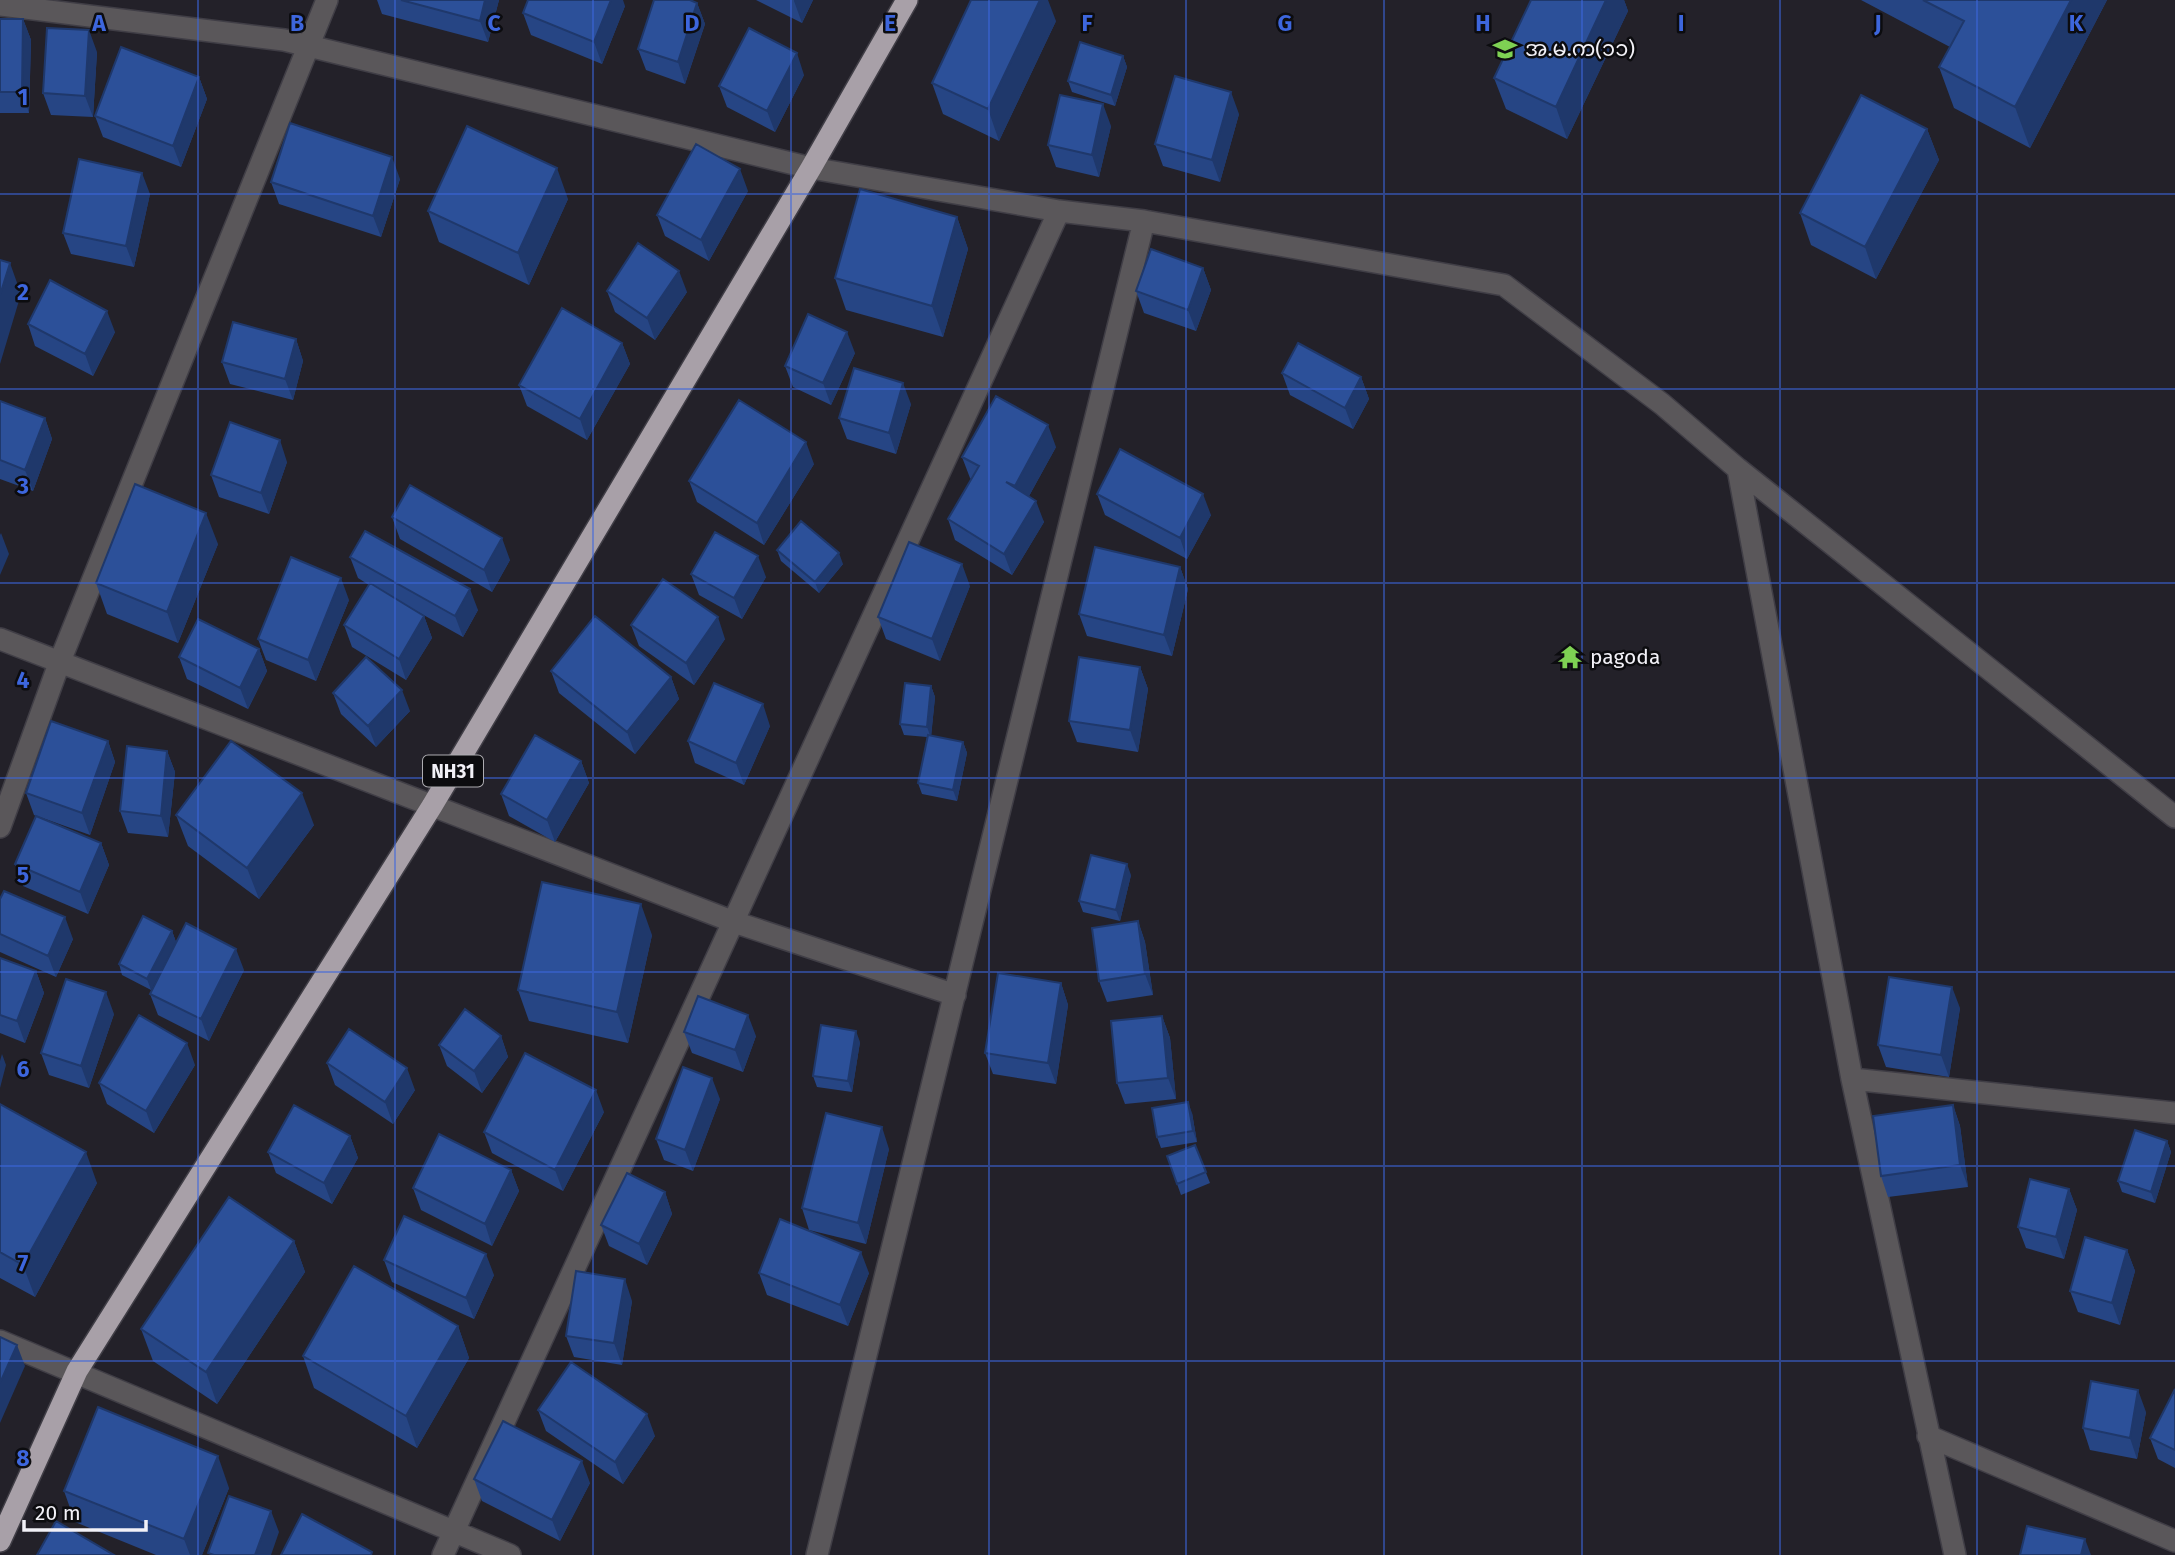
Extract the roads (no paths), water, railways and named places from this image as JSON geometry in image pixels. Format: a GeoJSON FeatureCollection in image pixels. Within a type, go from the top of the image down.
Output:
{"type":"FeatureCollection","features":[{"type":"Feature","properties":{"kind":"highway","name":"NH31"},"geometry":{"type":"LineString","coordinates":[[0,1541],[77,1371],[432,806],[811,168],[907,0]]}},
{"type":"Feature","properties":{"kind":"street"},"geometry":{"type":"LineString","coordinates":[[0,827],[60,661],[327,0]]}},
{"type":"Feature","properties":{"kind":"street"},"geometry":{"type":"LineString","coordinates":[[0,5],[284,40],[811,168],[1059,211],[1144,221],[1504,285],[1661,404],[1738,469],[2175,817]]}},
{"type":"Feature","properties":{"kind":"street"},"geometry":{"type":"LineString","coordinates":[[443,1555],[1059,211]]}},
{"type":"Feature","properties":{"kind":"street"},"geometry":{"type":"LineString","coordinates":[[817,1555],[1144,221]]}},
{"type":"Feature","properties":{"kind":"street"},"geometry":{"type":"LineString","coordinates":[[1738,469],[1852,1079],[1955,1555]]}},
{"type":"Feature","properties":{"kind":"street"},"geometry":{"type":"LineString","coordinates":[[0,639],[734,922],[955,995]]}},
{"type":"Feature","properties":{"kind":"street"},"geometry":{"type":"LineString","coordinates":[[1852,1079],[2175,1113]]}},
{"type":"Feature","properties":{"kind":"street"},"geometry":{"type":"LineString","coordinates":[[0,1340],[510,1555]]}},
{"type":"Feature","properties":{"kind":"street"},"geometry":{"type":"LineString","coordinates":[[1928,1436],[2175,1541]]}},
{"type":"Feature","properties":{"kind":"place","name":"အ.မ.က(၁၁)"},"geometry":{"type":"Point","coordinates":[1505,49]}},
{"type":"Feature","properties":{"kind":"place","name":"pagoda"},"geometry":{"type":"Point","coordinates":[1570,657]}}]}
